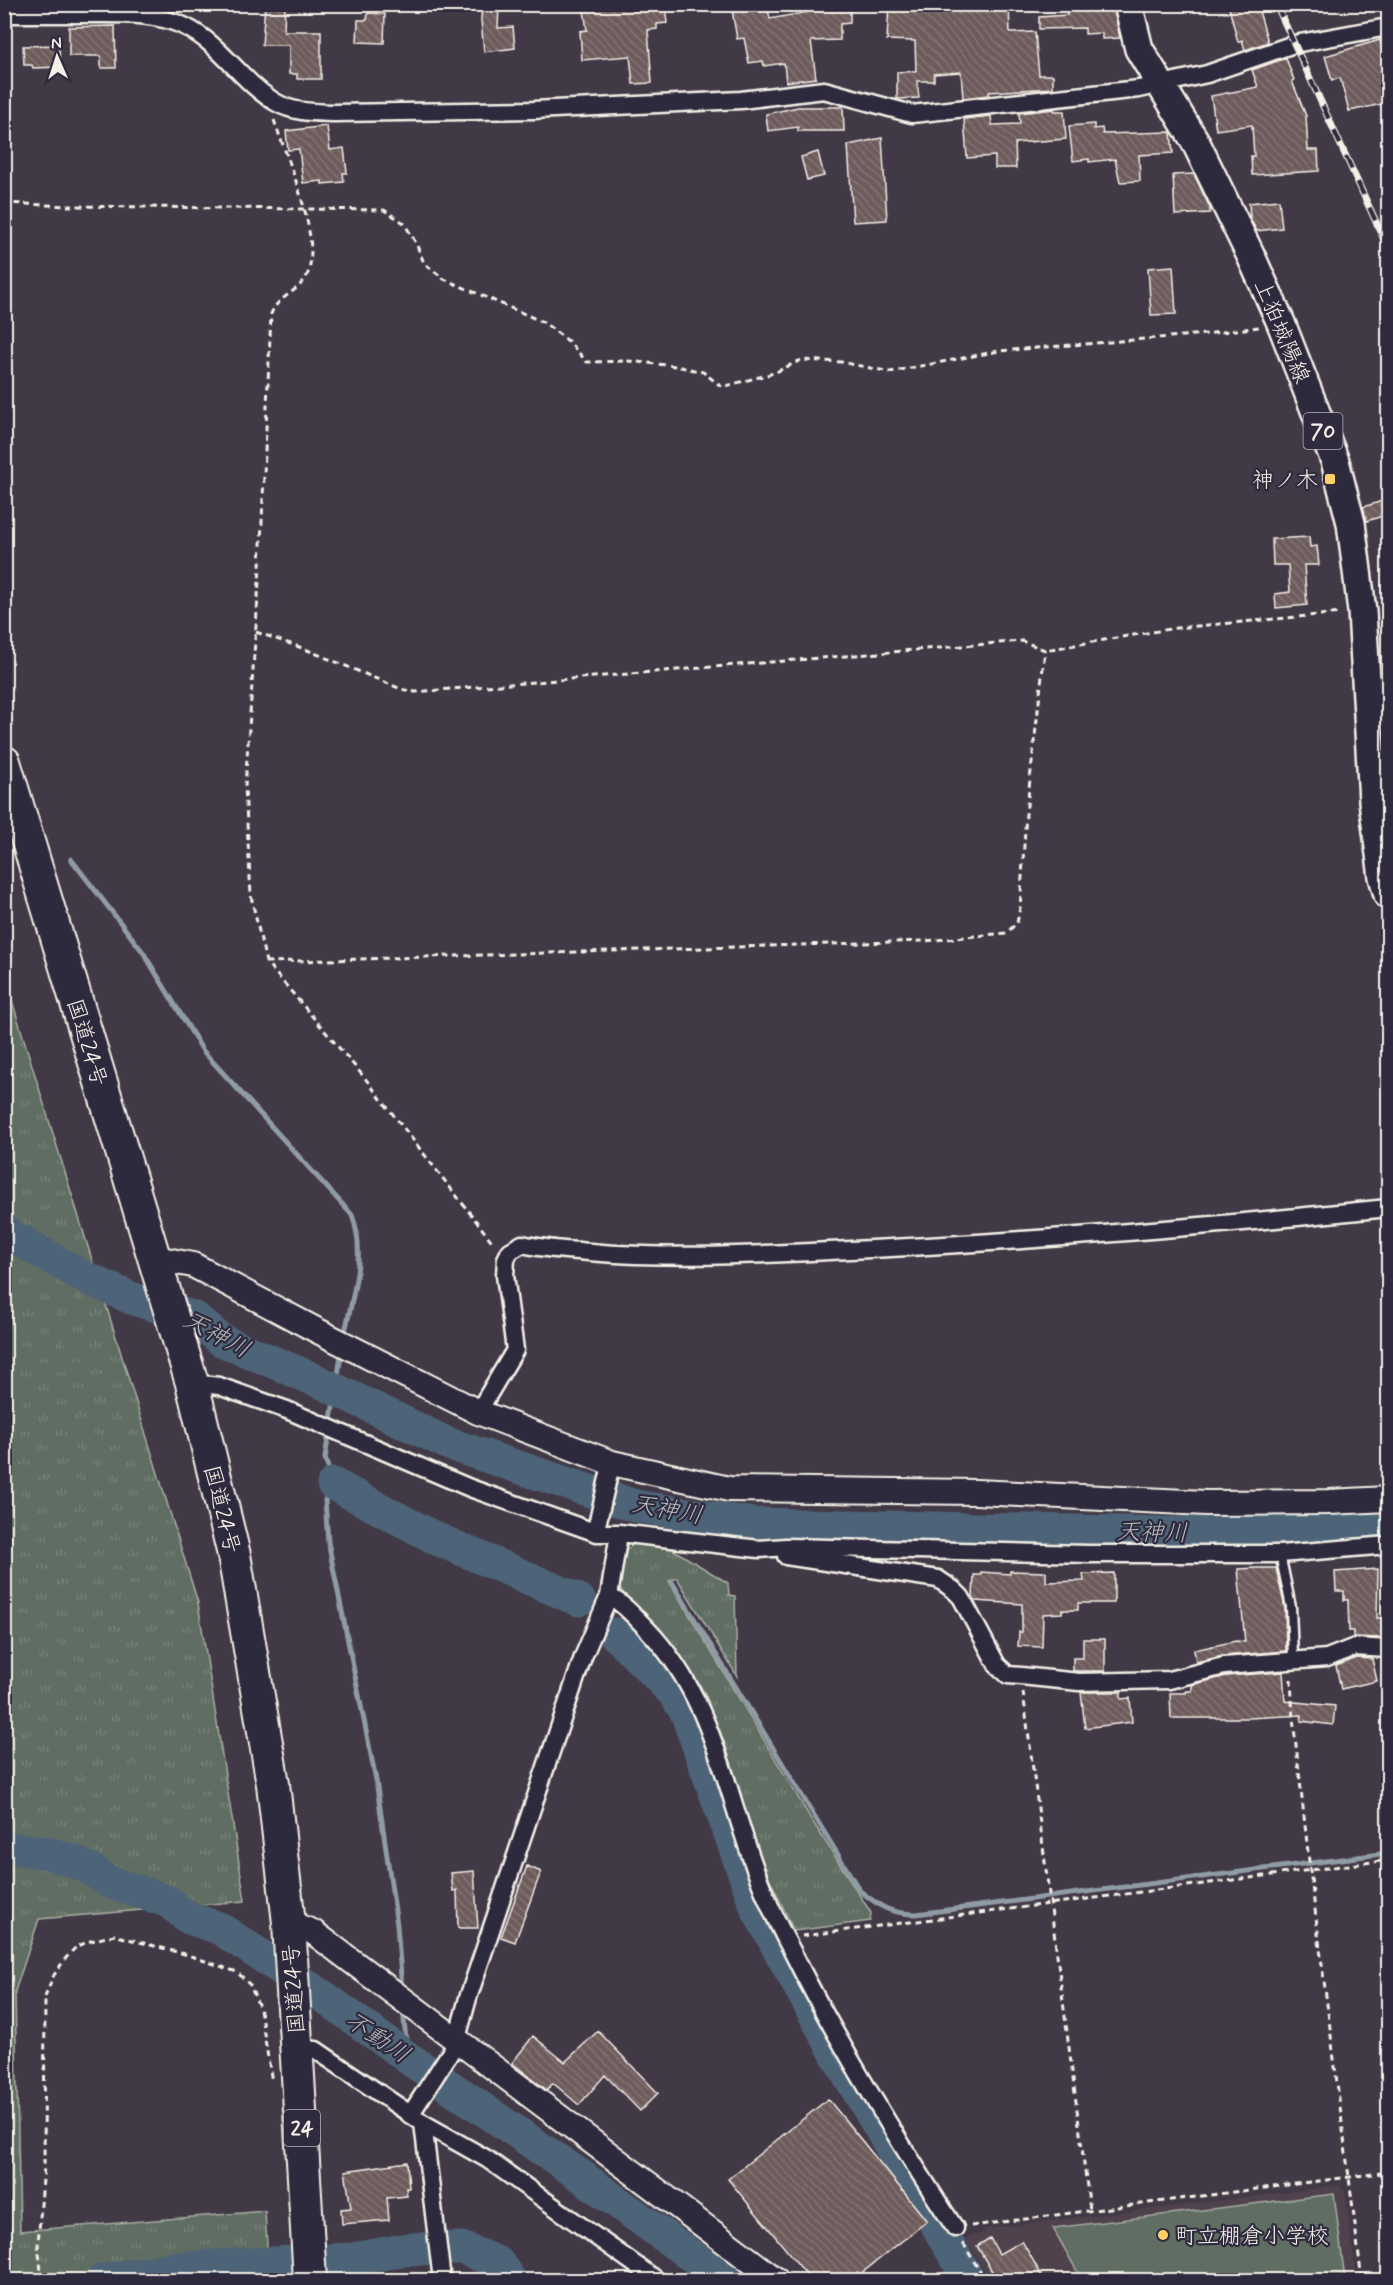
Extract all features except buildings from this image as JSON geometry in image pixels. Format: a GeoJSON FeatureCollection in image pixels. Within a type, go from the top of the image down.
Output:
{"type":"FeatureCollection","features":[{"type":"Feature","properties":{"kind":"highway","name":"国道24号"},"geometry":{"type":"LineString","coordinates":[[4,762],[92,1059],[192,1383],[234,1555],[273,1784],[290,1929],[310,2280]]}},
{"type":"Feature","properties":{"kind":"main road","name":"上狛城陽線"},"geometry":{"type":"LineString","coordinates":[[1128,4],[1139,48],[1195,141],[1281,323],[1335,461],[1351,523],[1362,611],[1373,801],[1383,877],[1389,895]]}},
{"type":"Feature","properties":{"kind":"street"},"geometry":{"type":"LineString","coordinates":[[4,14],[128,14],[170,21],[199,35],[217,48],[257,88],[278,103],[302,112],[335,113],[521,110],[741,100],[824,90],[912,114],[1139,89],[1207,74],[1294,44],[1389,27]]}},
{"type":"Feature","properties":{"kind":"street"},"geometry":{"type":"LineString","coordinates":[[478,1412],[515,1350],[505,1275],[506,1259],[510,1251],[522,1244],[634,1255],[699,1257],[968,1245],[1389,1208]]}},
{"type":"Feature","properties":{"kind":"street"},"geometry":{"type":"LineString","coordinates":[[155,1258],[193,1265],[348,1347],[478,1412],[610,1468],[729,1490],[976,1492],[1206,1503],[1329,1502],[1389,1498]]}},
{"type":"Feature","properties":{"kind":"street"},"geometry":{"type":"LineString","coordinates":[[192,1383],[219,1386],[287,1410],[470,1488],[597,1529],[619,1533],[759,1548],[1089,1554],[1280,1554],[1389,1545]]}},
{"type":"Feature","properties":{"kind":"street"},"geometry":{"type":"LineString","coordinates":[[597,1529],[610,1468]]}},
{"type":"Feature","properties":{"kind":"street"},"geometry":{"type":"LineString","coordinates":[[441,2277],[436,2225],[417,2114],[453,2047],[583,1657],[609,1596],[619,1533]]}},
{"type":"Feature","properties":{"kind":"street"},"geometry":{"type":"LineString","coordinates":[[759,1548],[784,1556],[938,1579],[961,1597],[997,1665],[1008,1675],[1079,1682],[1169,1680],[1224,1666],[1327,1658],[1355,1647],[1389,1648]]}},
{"type":"Feature","properties":{"kind":"street"},"geometry":{"type":"LineString","coordinates":[[609,1596],[623,1604],[664,1647],[688,1682],[718,1753],[763,1891],[877,2105],[955,2228]]}},
{"type":"Feature","properties":{"kind":"street"},"geometry":{"type":"LineString","coordinates":[[290,1929],[313,1932],[453,2047],[776,2280]]}},
{"type":"Feature","properties":{"kind":"street"},"geometry":{"type":"LineString","coordinates":[[296,2037],[488,2159],[657,2280]]}},
{"type":"Feature","properties":{"kind":"lane"},"geometry":{"type":"LineString","coordinates":[[1280,1554],[1292,1607],[1293,1657],[1291,1662]]}},
{"type":"Feature","properties":{"kind":"path"},"geometry":{"type":"LineString","coordinates":[[278,103],[274,120],[309,226],[308,272],[304,282],[275,304],[271,314],[256,632],[245,787],[251,896],[266,962],[364,1077],[506,1259]]}},
{"type":"Feature","properties":{"kind":"path"},"geometry":{"type":"LineString","coordinates":[[4,203],[68,206],[384,210],[404,223],[424,263],[444,279],[543,322],[568,342],[587,362],[628,361],[676,366],[703,372],[722,387],[774,373],[801,360],[841,362],[890,372],[999,351],[1206,334],[1281,323]]}},
{"type":"Feature","properties":{"kind":"path"},"geometry":{"type":"LineString","coordinates":[[256,632],[305,649],[401,689],[415,692],[1022,641],[1045,650],[1176,628],[1362,611]]}},
{"type":"Feature","properties":{"kind":"path"},"geometry":{"type":"LineString","coordinates":[[266,962],[925,941],[1006,933],[1017,923],[1020,908],[1026,814],[1045,650]]}},
{"type":"Feature","properties":{"kind":"path"},"geometry":{"type":"LineString","coordinates":[[1291,1662],[1293,1718],[1310,1869],[1362,2280]]}},
{"type":"Feature","properties":{"kind":"path"},"geometry":{"type":"LineString","coordinates":[[1021,1676],[1090,2210]]}},
{"type":"Feature","properties":{"kind":"path"},"geometry":{"type":"LineString","coordinates":[[786,1938],[1389,1860]]}},
{"type":"Feature","properties":{"kind":"path"},"geometry":{"type":"LineString","coordinates":[[42,2280],[38,2244],[44,2166],[45,1997],[54,1975],[76,1947],[114,1935],[188,1955],[237,1972],[250,1985],[260,2009],[273,2091]]}},
{"type":"Feature","properties":{"kind":"path"},"geometry":{"type":"LineString","coordinates":[[985,2280],[955,2228],[1389,2172]]}},
{"type":"Feature","properties":{"kind":"shaded area","name":"町立棚倉小学校"},"geometry":{"type":"Polygon","coordinates":[[[1338,2186],[1345,2191],[1357,2280],[991,2280],[966,2241],[967,2237],[984,2233],[984,2229],[1338,2186]]]}},
{"type":"Feature","properties":{"kind":"green space"},"geometry":{"type":"Polygon","coordinates":[[[5,978],[198,1603],[245,1901],[39,1919],[15,1991],[20,2231],[265,2211],[269,2280],[5,2280],[5,978]]]}},
{"type":"Feature","properties":{"kind":"green space"},"geometry":{"type":"Polygon","coordinates":[[[636,1543],[669,1547],[728,1583],[729,1595],[735,1596],[737,1676],[677,1578],[669,1581],[811,1819],[871,1913],[870,1921],[794,1931],[763,1864],[705,1693],[678,1651],[619,1588],[618,1580],[627,1549],[636,1543]]]}},
{"type":"Feature","properties":{"kind":"green space","name":"町立棚倉小学校"},"geometry":{"type":"Polygon","coordinates":[[[1334,2194],[1345,2280],[1082,2280],[1053,2228],[1334,2194]]]}},
{"type":"Feature","properties":{"kind":"waterway"},"geometry":{"type":"LineString","coordinates":[[71,859],[143,952],[203,1051],[352,1215],[358,1245],[357,1276],[344,1337]]}},
{"type":"Feature","properties":{"kind":"waterway","name":"天神川"},"geometry":{"type":"LineString","coordinates":[[4,1231],[80,1275],[131,1298],[195,1318],[221,1340],[320,1382],[449,1444],[635,1506],[754,1524],[1167,1533],[1306,1532],[1388,1524]]}},
{"type":"Feature","properties":{"kind":"waterway"},"geometry":{"type":"LineString","coordinates":[[342,1349],[325,1458],[333,1484],[325,1500],[328,1542],[376,1780],[397,1925],[402,1989]]}},
{"type":"Feature","properties":{"kind":"waterway"},"geometry":{"type":"LineString","coordinates":[[333,1484],[437,1539],[579,1600]]}},
{"type":"Feature","properties":{"kind":"waterway","name":"天神川"},"geometry":{"type":"LineString","coordinates":[[635,1506],[641,1513]]}},
{"type":"Feature","properties":{"kind":"waterway"},"geometry":{"type":"LineString","coordinates":[[672,1582],[860,1891],[892,1911],[916,1914],[1388,1853]]}},
{"type":"Feature","properties":{"kind":"waterway"},"geometry":{"type":"LineString","coordinates":[[615,1634],[674,1693],[686,1712],[757,1909],[838,2057],[969,2280]]}},
{"type":"Feature","properties":{"kind":"waterway","name":"不動川"},"geometry":{"type":"LineString","coordinates":[[4,1847],[48,1853],[73,1861],[109,1882],[167,1901],[189,1918],[219,1928],[327,1999],[408,2058],[581,2176],[725,2280]]}},
{"type":"Feature","properties":{"kind":"waterway"},"geometry":{"type":"LineString","coordinates":[[403,2011],[408,2058]]}},
{"type":"Feature","properties":{"kind":"waterway"},"geometry":{"type":"LineString","coordinates":[[103,2280],[174,2268],[352,2259],[410,2249],[462,2248],[498,2263],[510,2280]]}},
{"type":"Feature","properties":{"kind":"railway"},"geometry":{"type":"LineString","coordinates":[[1276,4],[1388,248]]}},
{"type":"Feature","properties":{"kind":"place","name":"神ノ木"},"geometry":{"type":"Point","coordinates":[1330,479]}},
{"type":"Feature","properties":{"kind":"place","name":"町立棚倉小学校"},"geometry":{"type":"Point","coordinates":[1163,2235]}}]}
